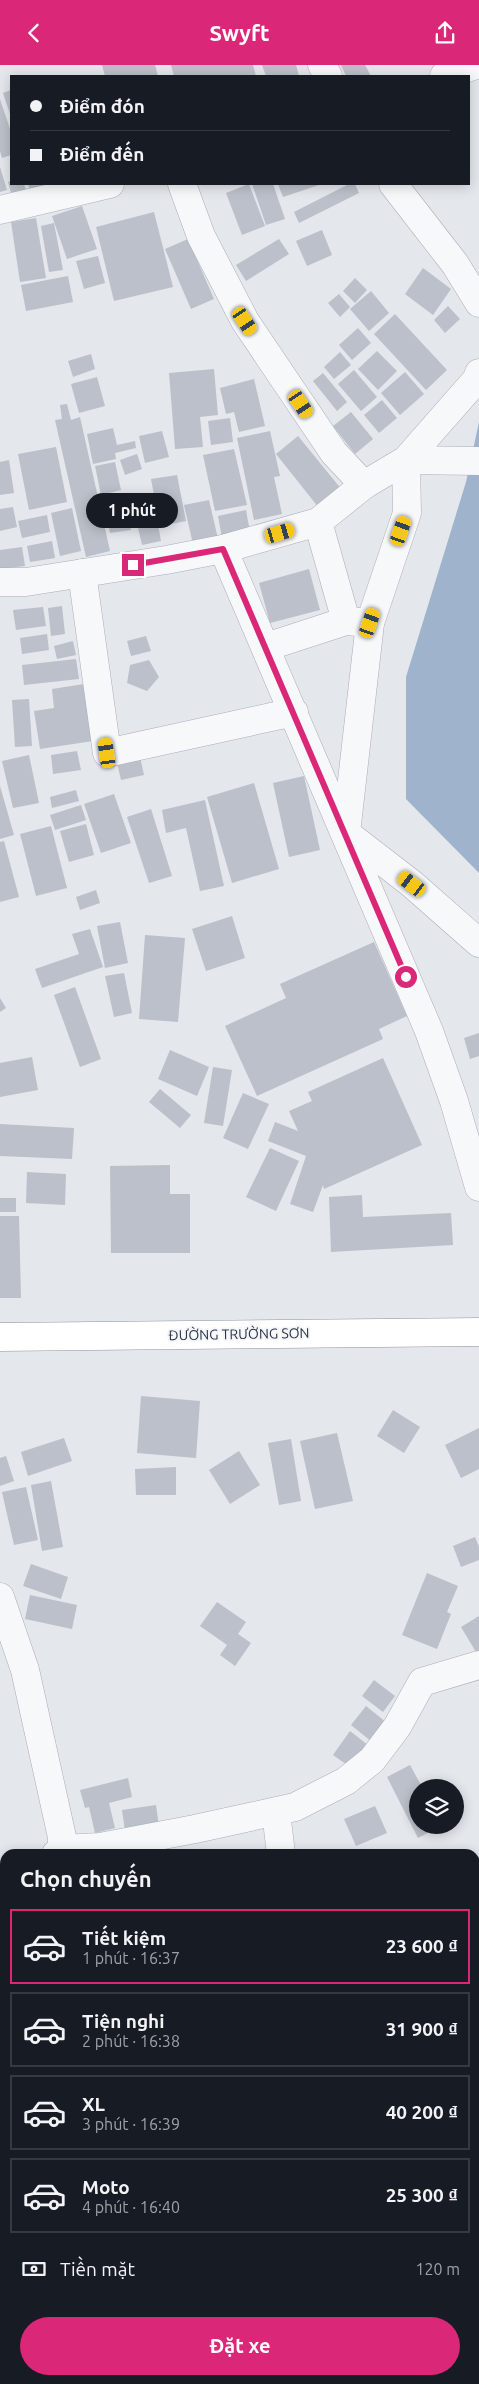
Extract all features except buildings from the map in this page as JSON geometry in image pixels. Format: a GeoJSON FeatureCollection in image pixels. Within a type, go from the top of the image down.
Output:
{"type":"FeatureCollection","features":[{"type":"Feature","properties":{"kind":"highway","name":"ĐƯỜNG TRƯỜNG SƠN"},"geometry":{"type":"LineString","coordinates":[[0,1337],[479,1332]]}},
{"type":"Feature","properties":{"kind":"street"},"geometry":{"type":"LineString","coordinates":[[447,75],[476,65]]}},
{"type":"Feature","properties":{"kind":"street"},"geometry":{"type":"LineString","coordinates":[[0,210],[106,185]]}},
{"type":"Feature","properties":{"kind":"street"},"geometry":{"type":"LineString","coordinates":[[182,185],[201,236],[245,321],[334,453],[364,485]]}},
{"type":"Feature","properties":{"kind":"street"},"geometry":{"type":"LineString","coordinates":[[394,185],[455,264],[479,303]]}},
{"type":"Feature","properties":{"kind":"street"},"geometry":{"type":"LineString","coordinates":[[0,582],[26,582],[223,549],[318,522],[364,485],[406,460],[439,425],[477,379],[479,373]]}},
{"type":"Feature","properties":{"kind":"street"},"geometry":{"type":"LineString","coordinates":[[406,460],[479,461]]}},
{"type":"Feature","properties":{"kind":"street"},"geometry":{"type":"LineString","coordinates":[[346,833],[358,622],[407,513],[406,460]]}},
{"type":"Feature","properties":{"kind":"street"},"geometry":{"type":"LineString","coordinates":[[318,522],[358,622]]}},
{"type":"Feature","properties":{"kind":"street"},"geometry":{"type":"LineString","coordinates":[[223,549],[429,1031],[454,1101],[479,1187]]}},
{"type":"Feature","properties":{"kind":"street"},"geometry":{"type":"LineString","coordinates":[[82,573],[107,753],[294,712]]}},
{"type":"Feature","properties":{"kind":"street"},"geometry":{"type":"LineString","coordinates":[[266,647],[358,622]]}},
{"type":"Feature","properties":{"kind":"street"},"geometry":{"type":"LineString","coordinates":[[346,833],[412,884],[479,943]]}},
{"type":"Feature","properties":{"kind":"street"},"geometry":{"type":"LineString","coordinates":[[0,1597],[25,1671],[62,1837],[59,1849]]}},
{"type":"Feature","properties":{"kind":"street"},"geometry":{"type":"LineString","coordinates":[[80,1849],[100,1847],[295,1807],[346,1781],[372,1761],[397,1727],[422,1682],[479,1665]]}},
{"type":"Feature","properties":{"kind":"street"},"geometry":{"type":"LineString","coordinates":[[276,1812],[280,1849]]}},
{"type":"Feature","properties":{"kind":"water"},"geometry":{"type":"Polygon","coordinates":[[[479,422],[479,873],[406,799],[406,677],[466,482],[479,422]]]}},
{"type":"Feature","properties":{"kind":"route"},"geometry":{"type":"LineString","coordinates":[[133,565],[223,549],[406,977]]}}]}
